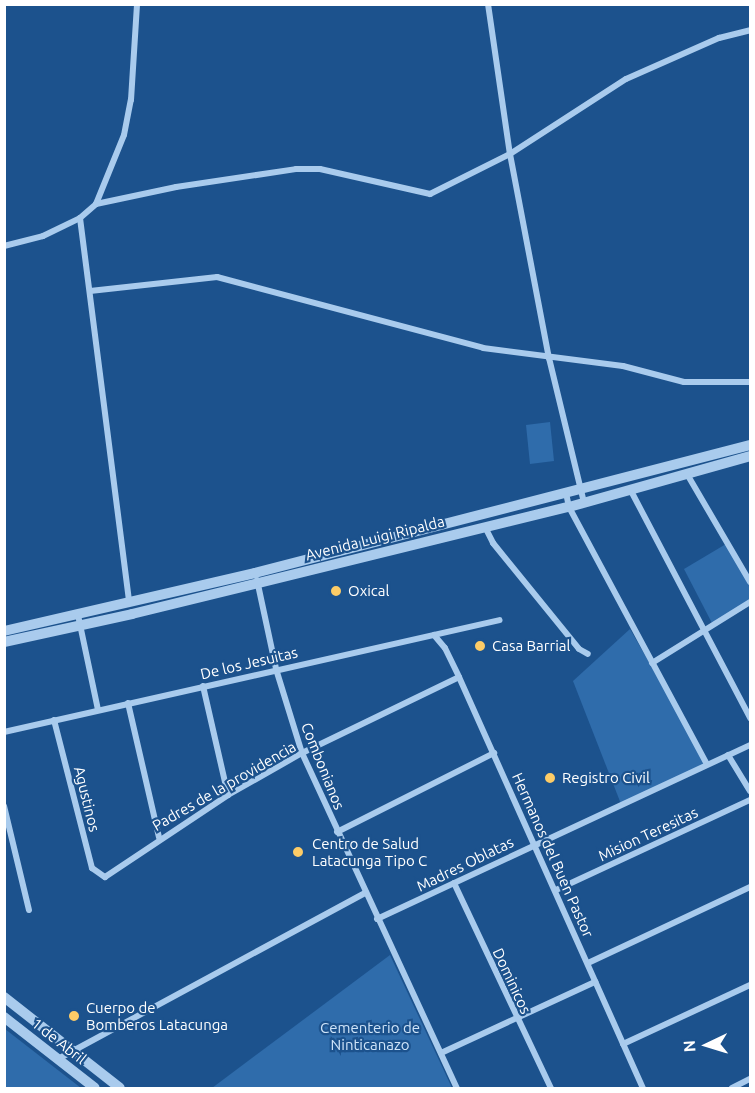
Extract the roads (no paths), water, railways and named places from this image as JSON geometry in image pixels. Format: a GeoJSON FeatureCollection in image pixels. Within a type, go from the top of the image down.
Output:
{"type":"FeatureCollection","features":[{"type":"Feature","properties":{"kind":"street"},"geometry":{"type":"LineString","coordinates":[[4,246],[43,236],[80,218],[96,204],[124,135],[131,100],[137,4]]}},
{"type":"Feature","properties":{"kind":"street"},"geometry":{"type":"LineString","coordinates":[[488,4],[510,154],[549,358],[584,503]]}},
{"type":"Feature","properties":{"kind":"street"},"geometry":{"type":"LineString","coordinates":[[96,204],[296,169],[320,169],[430,194],[510,154],[626,79],[719,38],[750,30]]}},
{"type":"Feature","properties":{"kind":"street"},"geometry":{"type":"LineString","coordinates":[[80,218],[129,604]]}},
{"type":"Feature","properties":{"kind":"street"},"geometry":{"type":"LineString","coordinates":[[90,291],[217,277],[407,330],[483,348],[623,366],[684,382],[750,382]]}},
{"type":"Feature","properties":{"kind":"street","name":"Avenida Luigi Ripalda"},"geometry":{"type":"LineString","coordinates":[[4,642],[129,604],[257,578],[566,493],[749,453]]}},
{"type":"Feature","properties":{"kind":"street","name":"Avenida Luigi Ripalda"},"geometry":{"type":"LineString","coordinates":[[4,631],[79,620],[569,507],[749,453]]}},
{"type":"Feature","properties":{"kind":"street"},"geometry":{"type":"LineString","coordinates":[[687,473],[750,582]]}},
{"type":"Feature","properties":{"kind":"street"},"geometry":{"type":"LineString","coordinates":[[630,489],[750,718]]}},
{"type":"Feature","properties":{"kind":"street"},"geometry":{"type":"LineString","coordinates":[[566,493],[569,507],[707,764]]}},
{"type":"Feature","properties":{"kind":"street"},"geometry":{"type":"LineString","coordinates":[[485,526],[493,543],[579,649],[588,654]]}},
{"type":"Feature","properties":{"kind":"street","name":"Combonianos"},"geometry":{"type":"LineString","coordinates":[[257,578],[276,669],[302,753],[457,1089]]}},
{"type":"Feature","properties":{"kind":"street"},"geometry":{"type":"LineString","coordinates":[[652,663],[750,602]]}},
{"type":"Feature","properties":{"kind":"street"},"geometry":{"type":"LineString","coordinates":[[79,620],[98,710]]}},
{"type":"Feature","properties":{"kind":"street","name":"De los Jesuitas"},"geometry":{"type":"LineString","coordinates":[[4,732],[500,620]]}},
{"type":"Feature","properties":{"kind":"street","name":"Hermanos del Buen Pastor"},"geometry":{"type":"LineString","coordinates":[[434,635],[445,648],[494,753],[643,1089]]}},
{"type":"Feature","properties":{"kind":"street","name":"Padres de la providencia"},"geometry":{"type":"LineString","coordinates":[[105,877],[159,837],[302,753],[459,677]]}},
{"type":"Feature","properties":{"kind":"street"},"geometry":{"type":"LineString","coordinates":[[203,686],[228,795]]}},
{"type":"Feature","properties":{"kind":"street"},"geometry":{"type":"LineString","coordinates":[[128,703],[159,837]]}},
{"type":"Feature","properties":{"kind":"street","name":"Agustinos"},"geometry":{"type":"LineString","coordinates":[[54,720],[92,868],[105,877]]}},
{"type":"Feature","properties":{"kind":"street","name":"Madres Oblatas"},"geometry":{"type":"LineString","coordinates":[[377,919],[535,843],[750,745]]}},
{"type":"Feature","properties":{"kind":"street"},"geometry":{"type":"LineString","coordinates":[[337,832],[494,753]]}},
{"type":"Feature","properties":{"kind":"street"},"geometry":{"type":"LineString","coordinates":[[728,755],[750,791]]}},
{"type":"Feature","properties":{"kind":"street","name":"Mision Teresitas"},"geometry":{"type":"LineString","coordinates":[[556,890],[750,800]]}},
{"type":"Feature","properties":{"kind":"street"},"geometry":{"type":"LineString","coordinates":[[4,806],[28,910]]}},
{"type":"Feature","properties":{"kind":"street","name":"Dominicos"},"geometry":{"type":"LineString","coordinates":[[453,883],[551,1089]]}},
{"type":"Feature","properties":{"kind":"street"},"geometry":{"type":"LineString","coordinates":[[588,963],[750,887]]}},
{"type":"Feature","properties":{"kind":"street"},"geometry":{"type":"LineString","coordinates":[[58,1059],[365,893]]}},
{"type":"Feature","properties":{"kind":"street"},"geometry":{"type":"LineString","coordinates":[[441,1053],[517,1020],[595,982]]}},
{"type":"Feature","properties":{"kind":"street"},"geometry":{"type":"LineString","coordinates":[[622,1044],[750,985]]}},
{"type":"Feature","properties":{"kind":"street","name":"1 de Abril"},"geometry":{"type":"LineString","coordinates":[[4,997],[120,1089]]}},
{"type":"Feature","properties":{"kind":"street","name":"1 de Abril"},"geometry":{"type":"LineString","coordinates":[[4,1017],[95,1089]]}},
{"type":"Feature","properties":{"kind":"street"},"geometry":{"type":"LineString","coordinates":[[732,1089],[750,1079]]}},
{"type":"Feature","properties":{"kind":"place","name":"Oxical"},"geometry":{"type":"Point","coordinates":[336,591]}},
{"type":"Feature","properties":{"kind":"place","name":"Casa Barrial"},"geometry":{"type":"Point","coordinates":[480,646]}},
{"type":"Feature","properties":{"kind":"place","name":"Registro Civil"},"geometry":{"type":"Point","coordinates":[550,778]}},
{"type":"Feature","properties":{"kind":"place","name":"Centro de Salud Latacunga Tipo C"},"geometry":{"type":"Point","coordinates":[298,852]}},
{"type":"Feature","properties":{"kind":"place","name":"Cuerpo de Bomberos Latacunga"},"geometry":{"type":"Point","coordinates":[74,1016]}},
{"type":"Feature","properties":{"kind":"park label","name":"Cementerio de Ninticanazo"},"geometry":{"type":"Point","coordinates":[370,1036]}}]}
